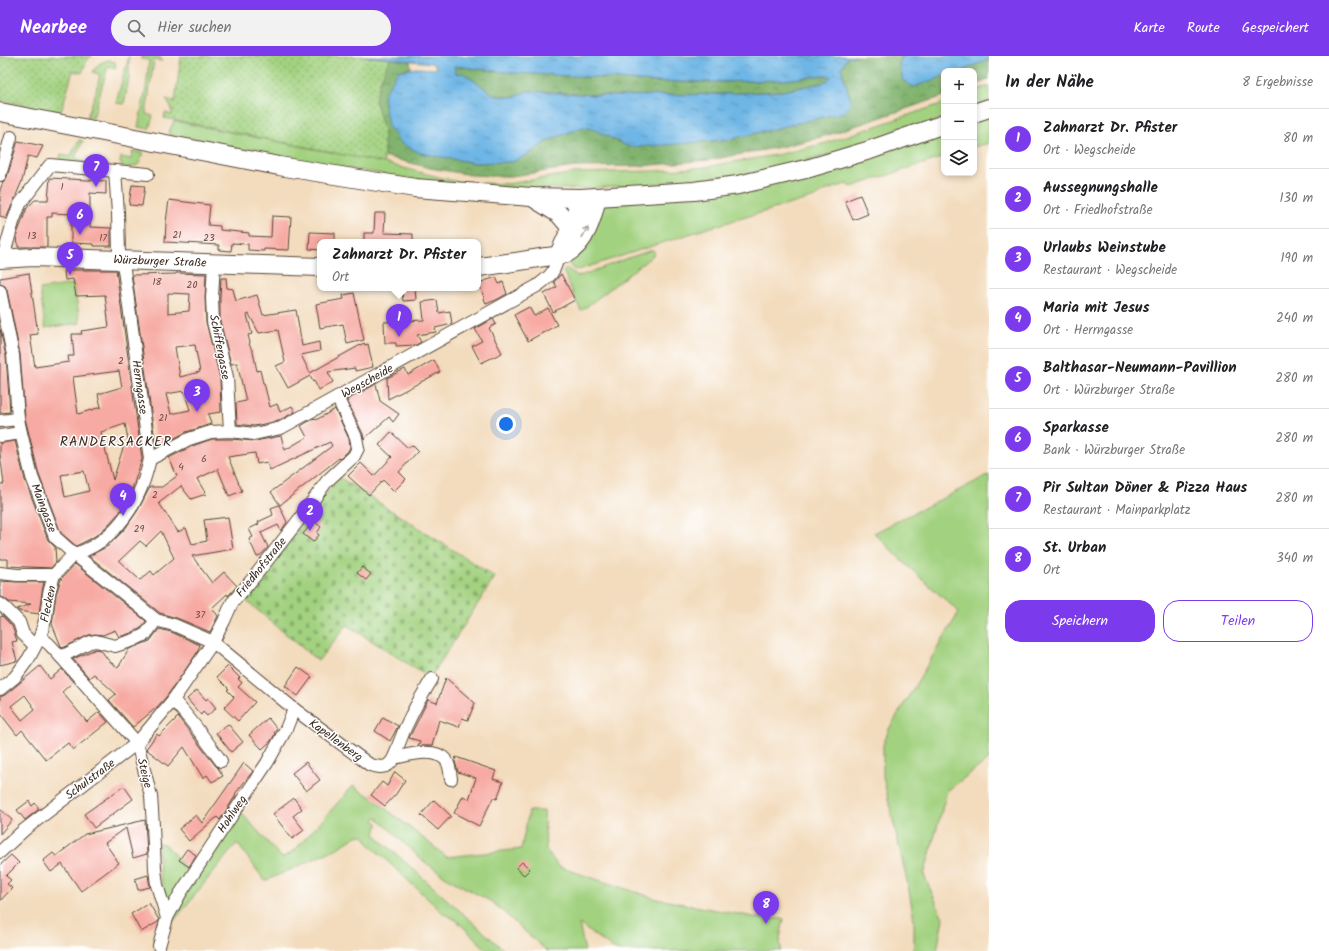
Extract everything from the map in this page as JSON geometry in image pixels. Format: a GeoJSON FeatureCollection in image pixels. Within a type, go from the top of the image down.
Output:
{"type":"FeatureCollection","features":[{"type":"Feature","properties":{"kind":"main road"},"geometry":{"type":"LineString","coordinates":[[977,113],[989,108]]}},
{"type":"Feature","properties":{"kind":"main road"},"geometry":{"type":"LineString","coordinates":[[0,112],[279,166],[415,188],[531,197],[589,198],[694,191],[738,184],[818,166],[870,150],[941,125]]}},
{"type":"Feature","properties":{"kind":"main road"},"geometry":{"type":"LineString","coordinates":[[531,197],[559,214],[571,228]]}},
{"type":"Feature","properties":{"kind":"main road"},"geometry":{"type":"LineString","coordinates":[[559,254],[575,218],[589,198]]}},
{"type":"Feature","properties":{"kind":"main road"},"geometry":{"type":"LineString","coordinates":[[481,267],[566,253],[576,246],[590,220],[589,198]]}},
{"type":"Feature","properties":{"kind":"main road","name":"Würzburger Straße"},"geometry":{"type":"LineString","coordinates":[[2,258],[33,257],[317,267]]}},
{"type":"Feature","properties":{"kind":"street"},"geometry":{"type":"LineString","coordinates":[[0,175],[11,137]]}},
{"type":"Feature","properties":{"kind":"street"},"geometry":{"type":"LineString","coordinates":[[2,258],[12,222],[20,204],[50,165],[148,174]]}},
{"type":"Feature","properties":{"kind":"street","name":"Herrngasse"},"geometry":{"type":"LineString","coordinates":[[74,554],[93,547],[118,525],[137,498],[143,485],[150,459],[124,270],[119,254],[115,171]]}},
{"type":"Feature","properties":{"kind":"street","name":"Wegscheide"},"geometry":{"type":"LineString","coordinates":[[150,459],[189,439],[211,432],[230,431],[254,434],[281,428],[536,286],[550,277],[554,271],[559,254]]}},
{"type":"Feature","properties":{"kind":"street","name":"Schiffergasse"},"geometry":{"type":"LineString","coordinates":[[214,263],[212,298],[214,322],[227,377],[230,431]]}},
{"type":"Feature","properties":{"kind":"street","name":"Maingasse"},"geometry":{"type":"LineString","coordinates":[[0,291],[12,355],[18,419],[27,460],[55,537],[156,620],[174,625],[213,642]]}},
{"type":"Feature","properties":{"kind":"street","name":"Friedhofstraße"},"geometry":{"type":"LineString","coordinates":[[213,642],[232,603],[298,522],[327,481],[354,456],[358,448],[356,437],[337,397]]}},
{"type":"Feature","properties":{"kind":"street"},"geometry":{"type":"LineString","coordinates":[[0,421],[18,419]]}},
{"type":"Feature","properties":{"kind":"street"},"geometry":{"type":"LineString","coordinates":[[0,436],[21,433]]}},
{"type":"Feature","properties":{"kind":"street","name":"Flecken"},"geometry":{"type":"LineString","coordinates":[[0,690],[15,677],[29,658],[46,617],[49,593],[54,575],[74,554]]}},
{"type":"Feature","properties":{"kind":"street"},"geometry":{"type":"LineString","coordinates":[[0,572],[17,575],[54,575]]}},
{"type":"Feature","properties":{"kind":"street","name":"Steige"},"geometry":{"type":"LineString","coordinates":[[0,604],[20,622],[23,634],[37,641],[49,644],[137,743],[150,796],[157,885],[167,918]]}},
{"type":"Feature","properties":{"kind":"street"},"geometry":{"type":"LineString","coordinates":[[61,657],[90,642],[96,641],[115,646],[134,640],[146,634],[156,620]]}},
{"type":"Feature","properties":{"kind":"street","name":"Schulstraße"},"geometry":{"type":"LineString","coordinates":[[0,852],[24,830],[137,743],[174,700],[213,642]]}},
{"type":"Feature","properties":{"kind":"street","name":"Kapellenberg"},"geometry":{"type":"LineString","coordinates":[[213,642],[294,709],[370,765],[381,768],[388,765],[394,758]]}},
{"type":"Feature","properties":{"kind":"street"},"geometry":{"type":"LineString","coordinates":[[394,758],[405,726],[432,679]]}},
{"type":"Feature","properties":{"kind":"street"},"geometry":{"type":"LineString","coordinates":[[174,700],[221,761]]}},
{"type":"Feature","properties":{"kind":"street","name":"Hohlweg"},"geometry":{"type":"LineString","coordinates":[[167,918],[180,894],[267,763],[286,729],[294,709]]}},
{"type":"Feature","properties":{"kind":"street"},"geometry":{"type":"LineString","coordinates":[[394,758],[422,752],[439,755],[449,766],[451,779]]}},
{"type":"Feature","properties":{"kind":"street"},"geometry":{"type":"LineString","coordinates":[[160,946],[167,918]]}},
{"type":"Feature","properties":{"kind":"green space"},"geometry":{"type":"Polygon","coordinates":[[[0,56],[93,56],[88,58],[82,73],[73,71],[61,112],[50,110],[49,114],[22,110],[23,104],[0,101],[0,56]]]}},
{"type":"Feature","properties":{"kind":"green space"},"geometry":{"type":"Polygon","coordinates":[[[129,56],[129,78],[124,104],[116,103],[129,56]]]}},
{"type":"Feature","properties":{"kind":"green space"},"geometry":{"type":"Polygon","coordinates":[[[142,56],[159,56],[162,61],[154,60],[146,114],[153,116],[149,129],[138,127],[146,89],[149,60],[141,59],[142,56]]]}},
{"type":"Feature","properties":{"kind":"green space"},"geometry":{"type":"Polygon","coordinates":[[[181,56],[363,56],[390,59],[380,81],[375,100],[384,130],[384,163],[164,118],[165,113],[172,115],[172,109],[166,99],[175,101],[181,56]]]}},
{"type":"Feature","properties":{"kind":"green space"},"geometry":{"type":"Polygon","coordinates":[[[856,56],[903,56],[899,63],[934,79],[941,77],[941,97],[825,136],[780,147],[709,160],[640,166],[574,167],[511,176],[472,175],[430,168],[384,156],[384,130],[375,100],[380,81],[390,59],[410,61],[411,68],[398,71],[420,153],[475,163],[512,162],[529,154],[549,140],[583,127],[593,129],[629,147],[850,98],[841,68],[847,58],[856,56]]]}},
{"type":"Feature","properties":{"kind":"green space"},"geometry":{"type":"Polygon","coordinates":[[[989,59],[989,80],[977,84],[977,68],[968,68],[989,59]]]}},
{"type":"Feature","properties":{"kind":"green space"},"geometry":{"type":"Polygon","coordinates":[[[108,60],[115,62],[116,68],[108,66],[93,118],[87,117],[100,75],[93,72],[99,64],[108,60]]]}},
{"type":"Feature","properties":{"kind":"green space"},"geometry":{"type":"Polygon","coordinates":[[[453,66],[513,73],[651,82],[785,80],[828,75],[831,77],[822,83],[783,91],[724,94],[614,96],[527,91],[515,97],[496,96],[463,74],[456,74],[453,66]]]}},
{"type":"Feature","properties":{"kind":"green space"},"geometry":{"type":"Polygon","coordinates":[[[989,86],[989,102],[977,106],[977,90],[989,86]]]}},
{"type":"Feature","properties":{"kind":"green space"},"geometry":{"type":"Polygon","coordinates":[[[941,104],[941,119],[869,144],[756,173],[653,184],[578,189],[462,187],[233,150],[219,144],[191,138],[169,139],[170,134],[168,133],[174,121],[384,163],[458,182],[508,184],[575,173],[656,171],[705,167],[781,154],[826,143],[941,104]]]}},
{"type":"Feature","properties":{"kind":"green space"},"geometry":{"type":"Polygon","coordinates":[[[989,112],[989,143],[977,146],[977,140],[977,116],[989,112]]]}},
{"type":"Feature","properties":{"kind":"green space"},"geometry":{"type":"Polygon","coordinates":[[[941,129],[941,158],[851,187],[846,184],[827,190],[815,197],[708,228],[578,270],[573,269],[566,260],[602,204],[631,202],[941,129]]]}},
{"type":"Feature","properties":{"kind":"green space"},"geometry":{"type":"Polygon","coordinates":[[[79,140],[83,141],[75,157],[83,161],[80,165],[61,162],[61,154],[70,157],[79,140]]]}},
{"type":"Feature","properties":{"kind":"green space"},"geometry":{"type":"Polygon","coordinates":[[[133,151],[143,153],[139,164],[133,167],[123,167],[120,163],[121,157],[131,159],[133,151]]]}},
{"type":"Feature","properties":{"kind":"green space"},"geometry":{"type":"Polygon","coordinates":[[[653,250],[655,253],[651,257],[581,311],[563,271],[566,268],[578,276],[583,275],[653,250]]]}},
{"type":"Feature","properties":{"kind":"green space"},"geometry":{"type":"Polygon","coordinates":[[[74,284],[80,323],[45,328],[40,289],[74,284]]]}},
{"type":"Feature","properties":{"kind":"green space"},"geometry":{"type":"Polygon","coordinates":[[[989,475],[989,759],[947,791],[924,875],[943,918],[937,951],[912,951],[914,945],[914,920],[908,885],[883,777],[883,745],[889,729],[959,612],[912,570],[874,533],[989,475]]]}},
{"type":"Feature","properties":{"kind":"green space"},"geometry":{"type":"Polygon","coordinates":[[[339,477],[495,577],[430,678],[347,625],[318,661],[243,598],[339,477]]]}},
{"type":"Feature","properties":{"kind":"green space"},"geometry":{"type":"Polygon","coordinates":[[[353,786],[371,797],[447,857],[521,849],[529,811],[544,811],[546,850],[559,867],[657,899],[759,918],[784,919],[780,938],[781,951],[618,951],[579,924],[585,951],[547,951],[492,902],[449,879],[422,860],[376,817],[374,820],[379,824],[375,834],[378,838],[505,951],[488,951],[456,920],[444,914],[368,843],[366,838],[362,835],[357,836],[334,850],[265,881],[237,843],[172,923],[173,915],[238,809],[282,858],[294,851],[353,786]]]}},
{"type":"Feature","properties":{"kind":"green space"},"geometry":{"type":"Polygon","coordinates":[[[158,843],[165,844],[190,873],[168,905],[159,873],[158,843]]]}},
{"type":"Feature","properties":{"kind":"water"},"geometry":{"type":"Polygon","coordinates":[[[364,56],[856,56],[847,58],[841,68],[850,98],[849,108],[844,112],[732,139],[655,146],[629,147],[593,129],[583,127],[549,140],[529,154],[512,162],[475,163],[420,153],[402,144],[388,126],[383,96],[398,71],[416,68],[436,69],[435,65],[431,63],[364,56]],[[454,66],[456,74],[463,73],[496,96],[515,97],[527,91],[614,96],[724,94],[783,91],[822,83],[831,77],[828,75],[785,80],[651,82],[513,73],[454,66]]]}},
{"type":"Feature","properties":{"kind":"water"},"geometry":{"type":"Polygon","coordinates":[[[903,56],[989,56],[989,59],[968,68],[941,68],[941,77],[914,87],[903,81],[899,63],[903,56]]]}},
{"type":"Feature","properties":{"kind":"building"},"geometry":{"type":"Polygon","coordinates":[[[18,141],[43,146],[37,158],[28,156],[22,181],[6,219],[0,216],[0,190],[7,177],[18,141]]]}},
{"type":"Feature","properties":{"kind":"building"},"geometry":{"type":"Polygon","coordinates":[[[50,178],[106,181],[106,194],[90,193],[90,227],[111,228],[111,246],[94,246],[94,244],[71,243],[71,214],[52,213],[52,217],[47,217],[47,247],[18,247],[17,234],[27,208],[35,200],[48,200],[50,178]]]}},
{"type":"Feature","properties":{"kind":"building"},"geometry":{"type":"Polygon","coordinates":[[[132,185],[145,186],[142,206],[129,205],[132,185]]]}},
{"type":"Feature","properties":{"kind":"building"},"geometry":{"type":"Polygon","coordinates":[[[860,195],[868,214],[853,220],[845,201],[860,195]]]}},
{"type":"Feature","properties":{"kind":"building"},"geometry":{"type":"Polygon","coordinates":[[[169,200],[210,205],[208,225],[220,226],[220,230],[249,233],[249,236],[271,237],[272,216],[291,217],[289,250],[248,250],[248,244],[232,243],[231,251],[219,250],[219,245],[165,242],[169,200]]]}},
{"type":"Feature","properties":{"kind":"building"},"geometry":{"type":"Polygon","coordinates":[[[375,213],[385,213],[384,233],[413,234],[413,239],[364,239],[364,233],[374,233],[375,213]]]}},
{"type":"Feature","properties":{"kind":"building"},"geometry":{"type":"Polygon","coordinates":[[[310,232],[335,233],[335,239],[317,239],[317,250],[309,249],[310,232]]]}},
{"type":"Feature","properties":{"kind":"building"},"geometry":{"type":"Polygon","coordinates":[[[116,270],[142,459],[132,489],[120,512],[98,534],[76,546],[61,533],[39,475],[25,418],[20,354],[7,290],[5,286],[0,284],[0,278],[29,273],[38,334],[30,335],[35,367],[69,362],[68,356],[74,356],[72,334],[82,334],[81,331],[109,327],[105,295],[76,296],[73,279],[65,280],[64,271],[116,270]],[[119,371],[73,377],[78,414],[101,407],[98,394],[122,387],[119,371]],[[125,424],[101,432],[113,480],[124,445],[129,444],[125,424]],[[84,471],[61,475],[65,497],[89,491],[84,471]]]}},
{"type":"Feature","properties":{"kind":"building"},"geometry":{"type":"Polygon","coordinates":[[[206,274],[206,322],[220,378],[221,412],[208,414],[211,424],[186,432],[156,448],[132,275],[206,274]],[[168,293],[168,313],[189,311],[190,294],[168,293]],[[195,345],[175,347],[180,377],[200,372],[195,345]],[[184,391],[166,394],[171,414],[190,410],[184,391]]]}},
{"type":"Feature","properties":{"kind":"building"},"geometry":{"type":"Polygon","coordinates":[[[561,274],[575,300],[553,312],[544,294],[557,287],[554,282],[561,274]]]}},
{"type":"Feature","properties":{"kind":"building"},"geometry":{"type":"Polygon","coordinates":[[[496,277],[499,284],[503,282],[507,294],[486,304],[481,289],[481,282],[496,277]]]}},
{"type":"Feature","properties":{"kind":"building"},"geometry":{"type":"Polygon","coordinates":[[[221,278],[226,278],[227,288],[233,289],[236,301],[257,295],[263,315],[296,310],[302,346],[319,342],[320,351],[301,355],[310,373],[364,343],[365,345],[368,344],[373,367],[355,371],[355,368],[328,372],[333,382],[319,390],[310,376],[288,388],[276,366],[285,362],[278,330],[259,333],[249,314],[247,315],[252,334],[248,335],[249,344],[253,352],[257,371],[260,370],[270,407],[277,404],[280,412],[292,406],[295,412],[278,421],[254,426],[237,424],[236,403],[246,401],[237,363],[231,364],[220,321],[221,278]]]}},
{"type":"Feature","properties":{"kind":"building"},"geometry":{"type":"Polygon","coordinates":[[[402,291],[415,291],[416,300],[403,301],[402,291]]]}},
{"type":"Feature","properties":{"kind":"building"},"geometry":{"type":"Polygon","coordinates":[[[354,293],[364,340],[347,344],[343,324],[320,328],[316,304],[344,299],[343,295],[354,293]]]}},
{"type":"Feature","properties":{"kind":"building"},"geometry":{"type":"Polygon","coordinates":[[[437,300],[439,313],[450,311],[452,324],[435,328],[436,332],[417,335],[421,342],[416,345],[396,346],[396,343],[385,343],[384,322],[424,320],[422,302],[437,300]]]}},
{"type":"Feature","properties":{"kind":"building"},"geometry":{"type":"Polygon","coordinates":[[[529,307],[534,316],[548,308],[557,325],[528,341],[514,315],[529,307]]]}},
{"type":"Feature","properties":{"kind":"building"},"geometry":{"type":"Polygon","coordinates":[[[493,319],[496,324],[489,328],[502,353],[481,363],[472,346],[482,341],[475,329],[493,319]]]}},
{"type":"Feature","properties":{"kind":"building"},"geometry":{"type":"Polygon","coordinates":[[[0,329],[6,356],[10,412],[0,413],[0,329]]]}},
{"type":"Feature","properties":{"kind":"building"},"geometry":{"type":"Polygon","coordinates":[[[434,360],[440,372],[388,399],[387,378],[405,369],[408,375],[434,360]]]}},
{"type":"Feature","properties":{"kind":"building"},"geometry":{"type":"Polygon","coordinates":[[[376,384],[380,401],[399,414],[393,422],[389,417],[364,439],[347,400],[376,384]]]}},
{"type":"Feature","properties":{"kind":"building"},"geometry":{"type":"Polygon","coordinates":[[[335,409],[349,439],[350,447],[340,459],[339,458],[280,505],[271,492],[332,446],[330,442],[270,470],[267,462],[257,464],[255,453],[228,457],[242,491],[229,496],[218,469],[197,479],[206,494],[191,499],[181,486],[159,503],[178,532],[186,528],[192,544],[207,541],[204,520],[228,517],[233,549],[192,556],[212,583],[224,572],[237,586],[228,596],[227,594],[212,608],[218,616],[210,632],[177,618],[160,613],[89,556],[108,546],[125,529],[138,510],[150,487],[162,487],[177,476],[169,458],[192,446],[212,439],[255,441],[281,436],[285,450],[307,437],[301,426],[314,418],[316,420],[335,409]],[[161,531],[146,546],[140,541],[119,561],[140,580],[151,571],[154,575],[174,558],[161,531]]]}},
{"type":"Feature","properties":{"kind":"building"},"geometry":{"type":"Polygon","coordinates":[[[391,432],[408,448],[412,445],[418,451],[399,472],[406,479],[394,491],[383,480],[369,495],[348,476],[361,463],[374,476],[392,457],[379,445],[391,432]]]}},
{"type":"Feature","properties":{"kind":"building"},"geometry":{"type":"Polygon","coordinates":[[[15,441],[25,480],[48,540],[55,547],[56,562],[51,568],[8,566],[8,559],[0,559],[0,484],[4,484],[0,443],[15,441]]]}},
{"type":"Feature","properties":{"kind":"building"},"geometry":{"type":"Polygon","coordinates":[[[279,505],[287,522],[281,531],[278,525],[261,533],[268,547],[257,557],[249,539],[253,537],[249,529],[259,524],[258,522],[273,515],[271,508],[279,505]]]}},
{"type":"Feature","properties":{"kind":"building"},"geometry":{"type":"Polygon","coordinates":[[[314,521],[321,527],[317,533],[319,535],[313,542],[303,534],[314,521]]]}},
{"type":"Feature","properties":{"kind":"building"},"geometry":{"type":"Polygon","coordinates":[[[75,564],[146,621],[141,628],[119,637],[115,630],[103,635],[89,635],[63,648],[52,624],[56,594],[61,579],[75,564]]]}},
{"type":"Feature","properties":{"kind":"building"},"geometry":{"type":"Polygon","coordinates":[[[362,567],[371,574],[366,580],[357,573],[362,567]]]}},
{"type":"Feature","properties":{"kind":"building"},"geometry":{"type":"Polygon","coordinates":[[[0,581],[44,582],[39,614],[19,611],[17,609],[31,604],[9,602],[0,597],[0,581]]]}},
{"type":"Feature","properties":{"kind":"building"},"geometry":{"type":"Polygon","coordinates":[[[2,616],[12,626],[17,641],[12,642],[17,661],[0,665],[0,617],[2,616]]]}},
{"type":"Feature","properties":{"kind":"building"},"geometry":{"type":"Polygon","coordinates":[[[159,629],[171,632],[200,645],[197,653],[167,696],[156,708],[133,727],[109,700],[116,694],[94,674],[89,678],[73,659],[96,649],[101,650],[108,660],[118,668],[129,649],[150,641],[159,629]]]}},
{"type":"Feature","properties":{"kind":"building"},"geometry":{"type":"Polygon","coordinates":[[[40,666],[50,679],[62,669],[73,682],[62,692],[87,722],[99,712],[108,722],[73,750],[68,743],[46,760],[22,730],[17,735],[0,713],[0,697],[5,695],[40,666]],[[25,695],[11,706],[22,720],[35,709],[25,695]]]}},
{"type":"Feature","properties":{"kind":"building"},"geometry":{"type":"Polygon","coordinates":[[[228,666],[240,678],[238,679],[242,683],[238,687],[255,702],[238,721],[224,708],[234,697],[227,690],[229,689],[217,677],[228,666]]]}},
{"type":"Feature","properties":{"kind":"building"},"geometry":{"type":"Polygon","coordinates":[[[298,667],[312,677],[298,696],[285,686],[298,667]]]}},
{"type":"Feature","properties":{"kind":"building"},"geometry":{"type":"Polygon","coordinates":[[[446,678],[475,703],[468,720],[462,718],[459,727],[439,720],[432,746],[418,746],[420,741],[409,738],[428,700],[437,703],[446,678]]]}},
{"type":"Feature","properties":{"kind":"building"},"geometry":{"type":"Polygon","coordinates":[[[197,690],[206,700],[208,698],[216,708],[207,716],[203,712],[201,715],[187,699],[197,690]]]}},
{"type":"Feature","properties":{"kind":"building"},"geometry":{"type":"Polygon","coordinates":[[[178,717],[223,776],[212,782],[207,775],[203,778],[184,747],[168,766],[146,749],[157,734],[159,736],[178,717]]]}},
{"type":"Feature","properties":{"kind":"building"},"geometry":{"type":"Polygon","coordinates":[[[383,717],[398,726],[390,741],[375,731],[383,717]]]}},
{"type":"Feature","properties":{"kind":"building"},"geometry":{"type":"Polygon","coordinates":[[[268,718],[277,729],[271,741],[262,749],[249,735],[268,718]]]}},
{"type":"Feature","properties":{"kind":"building"},"geometry":{"type":"Polygon","coordinates":[[[228,724],[243,742],[231,752],[216,733],[228,724]]]}},
{"type":"Feature","properties":{"kind":"building"},"geometry":{"type":"Polygon","coordinates":[[[456,757],[496,771],[493,779],[503,782],[497,799],[493,798],[479,826],[454,813],[463,796],[469,799],[476,778],[458,772],[455,761],[456,757]]]}},
{"type":"Feature","properties":{"kind":"building"},"geometry":{"type":"Polygon","coordinates":[[[306,762],[320,780],[306,791],[292,773],[306,762]]]}},
{"type":"Feature","properties":{"kind":"building"},"geometry":{"type":"Polygon","coordinates":[[[244,763],[253,771],[235,794],[236,795],[220,820],[217,817],[189,841],[179,829],[196,815],[202,823],[244,763]]]}},
{"type":"Feature","properties":{"kind":"building"},"geometry":{"type":"Polygon","coordinates":[[[395,772],[405,780],[396,794],[385,806],[371,795],[382,782],[387,786],[395,772]]]}},
{"type":"Feature","properties":{"kind":"building"},"geometry":{"type":"Polygon","coordinates":[[[124,786],[133,799],[94,828],[84,814],[124,786]]]}},
{"type":"Feature","properties":{"kind":"building"},"geometry":{"type":"Polygon","coordinates":[[[294,798],[302,809],[293,816],[304,830],[292,839],[273,814],[294,798]]]}},
{"type":"Feature","properties":{"kind":"building"},"geometry":{"type":"Polygon","coordinates":[[[434,800],[451,816],[438,830],[421,815],[434,800]]]}},
{"type":"Feature","properties":{"kind":"building"},"geometry":{"type":"Polygon","coordinates":[[[29,801],[32,806],[35,803],[39,809],[25,820],[17,810],[29,801]]]}},
{"type":"Feature","properties":{"kind":"building"},"geometry":{"type":"Polygon","coordinates":[[[0,809],[12,820],[0,834],[0,809]]]}},
{"type":"Feature","properties":{"kind":"building"},"geometry":{"type":"Polygon","coordinates":[[[145,820],[147,854],[133,858],[126,828],[105,843],[119,863],[81,891],[62,864],[51,872],[43,861],[53,853],[56,856],[85,834],[145,820]]]}},
{"type":"Feature","properties":{"kind":"building"},"geometry":{"type":"Polygon","coordinates":[[[187,849],[196,855],[189,867],[179,860],[187,849]]]}},
{"type":"Feature","properties":{"kind":"building"},"geometry":{"type":"Polygon","coordinates":[[[11,855],[19,863],[6,876],[11,880],[7,884],[12,888],[0,901],[0,865],[11,855]]]}},
{"type":"Feature","properties":{"kind":"building"},"geometry":{"type":"Polygon","coordinates":[[[522,862],[530,869],[524,875],[516,868],[522,862]]]}},
{"type":"Feature","properties":{"kind":"building"},"geometry":{"type":"Polygon","coordinates":[[[148,875],[150,887],[138,890],[135,879],[148,875]]]}},
{"type":"Feature","properties":{"kind":"building"},"geometry":{"type":"Polygon","coordinates":[[[149,903],[159,920],[141,932],[131,914],[149,903]]]}},
{"type":"Feature","properties":{"kind":"place","name":"Pir Sultan Döner & Pizza Haus"},"geometry":{"type":"Point","coordinates":[96,187]}},
{"type":"Feature","properties":{"kind":"place","name":"Sparkasse"},"geometry":{"type":"Point","coordinates":[80,235]}},
{"type":"Feature","properties":{"kind":"place","name":"Balthasar-Neumann-Pavillion"},"geometry":{"type":"Point","coordinates":[70,275]}},
{"type":"Feature","properties":{"kind":"place","name":"Zahnarzt Dr. Pfister"},"geometry":{"type":"Point","coordinates":[399,337]}},
{"type":"Feature","properties":{"kind":"place","name":"Urlaubs Weinstube"},"geometry":{"type":"Point","coordinates":[197,412]}},
{"type":"Feature","properties":{"kind":"place","name":"Maria mit Jesus"},"geometry":{"type":"Point","coordinates":[123,516]}},
{"type":"Feature","properties":{"kind":"place","name":"Aussegnungshalle"},"geometry":{"type":"Point","coordinates":[310,531]}},
{"type":"Feature","properties":{"kind":"place","name":"St. Urban"},"geometry":{"type":"Point","coordinates":[766,924]}},
{"type":"Feature","properties":{"kind":"district","name":"RANDERSACKER"},"geometry":{"type":"Point","coordinates":[116,441]}}]}
